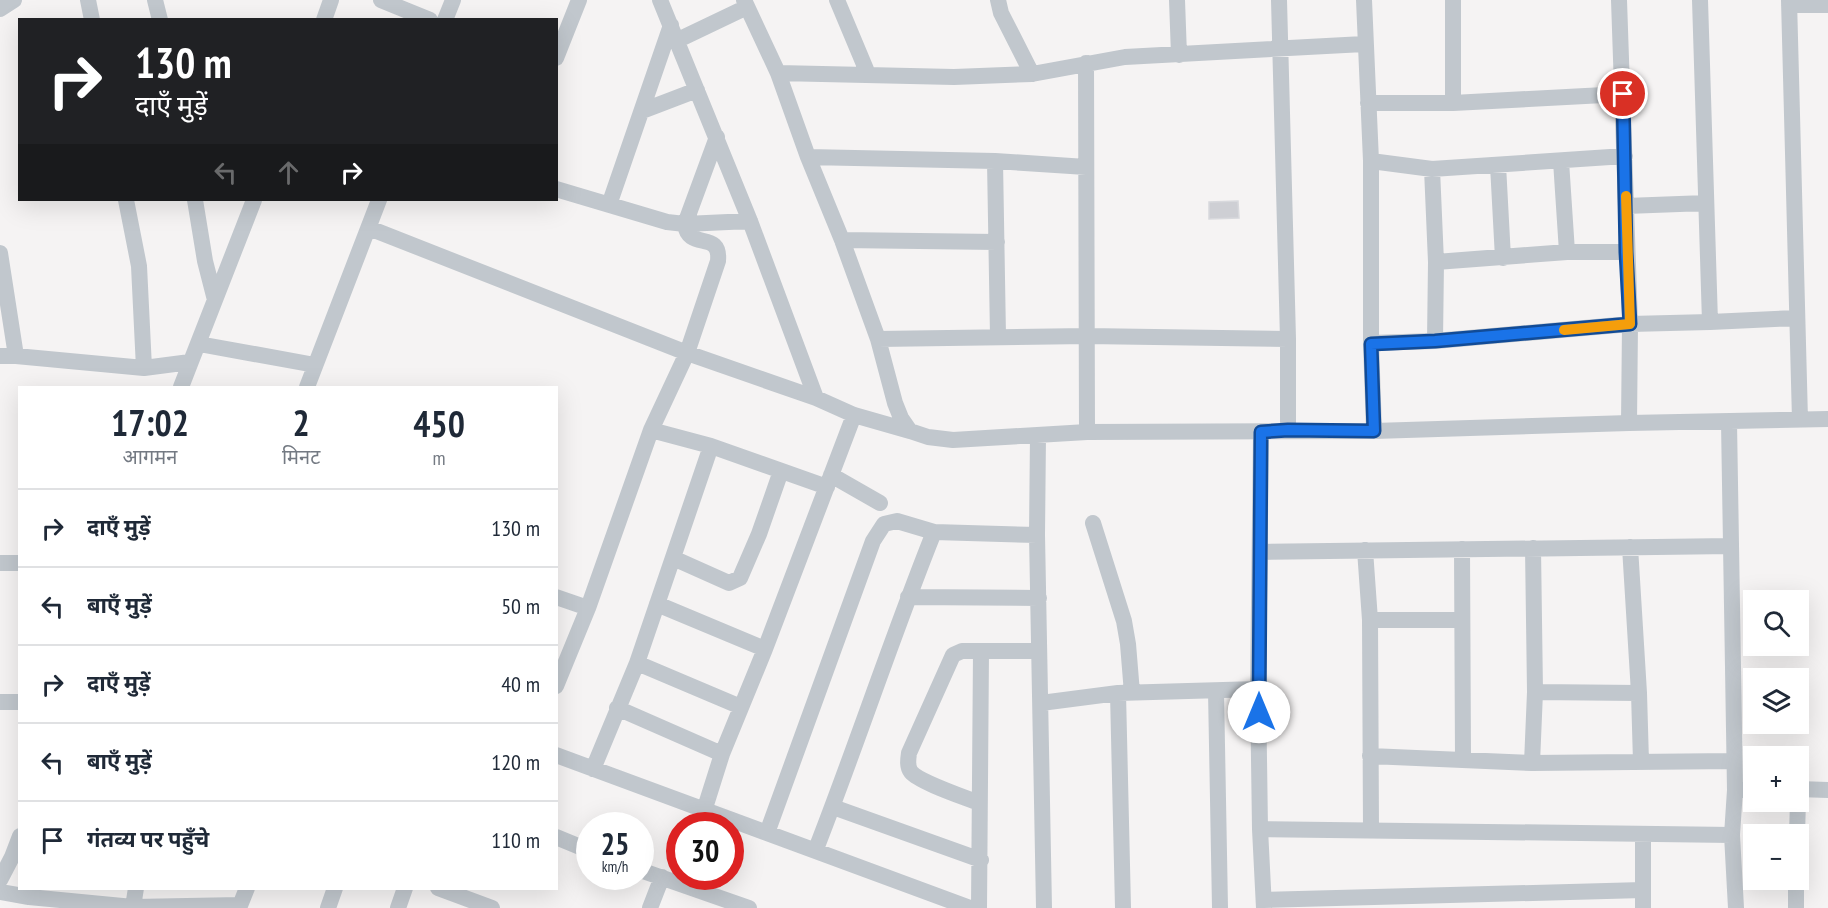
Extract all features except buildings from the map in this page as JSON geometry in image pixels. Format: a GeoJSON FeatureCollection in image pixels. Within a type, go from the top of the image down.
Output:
{"type":"FeatureCollection","features":[{"type":"Feature","properties":{"kind":"street"},"geometry":{"type":"LineString","coordinates":[[88,0],[92,18]]}},
{"type":"Feature","properties":{"kind":"street"},"geometry":{"type":"LineString","coordinates":[[155,0],[160,18]]}},
{"type":"Feature","properties":{"kind":"street"},"geometry":{"type":"LineString","coordinates":[[325,18],[331,0]]}},
{"type":"Feature","properties":{"kind":"street"},"geometry":{"type":"LineString","coordinates":[[381,0],[425,18]]}},
{"type":"Feature","properties":{"kind":"street"},"geometry":{"type":"LineString","coordinates":[[446,18],[453,0]]}},
{"type":"Feature","properties":{"kind":"street"},"geometry":{"type":"LineString","coordinates":[[558,53],[579,0]]}},
{"type":"Feature","properties":{"kind":"street"},"geometry":{"type":"LineString","coordinates":[[646,0],[662,3],[675,33],[750,221],[816,398]]}},
{"type":"Feature","properties":{"kind":"street"},"geometry":{"type":"LineString","coordinates":[[837,0],[868,74]]}},
{"type":"Feature","properties":{"kind":"street"},"geometry":{"type":"LineString","coordinates":[[998,0],[1001,13],[1032,74]]}},
{"type":"Feature","properties":{"kind":"street"},"geometry":{"type":"LineString","coordinates":[[1177,0],[1179,55]]}},
{"type":"Feature","properties":{"kind":"street"},"geometry":{"type":"LineString","coordinates":[[1279,0],[1288,339],[1288,430]]}},
{"type":"Feature","properties":{"kind":"street"},"geometry":{"type":"LineString","coordinates":[[1364,0],[1364,44],[1371,161],[1371,344],[1374,431]]}},
{"type":"Feature","properties":{"kind":"street"},"geometry":{"type":"LineString","coordinates":[[1453,0],[1453,103]]}},
{"type":"Feature","properties":{"kind":"street"},"geometry":{"type":"LineString","coordinates":[[1619,0],[1630,324],[1629,423]]}},
{"type":"Feature","properties":{"kind":"street"},"geometry":{"type":"LineString","coordinates":[[1700,0],[1710,322]]}},
{"type":"Feature","properties":{"kind":"street"},"geometry":{"type":"LineString","coordinates":[[1800,420],[1789,2],[1828,5]]}},
{"type":"Feature","properties":{"kind":"street"},"geometry":{"type":"LineString","coordinates":[[609,205],[642,111],[675,33],[745,4],[777,73],[842,240],[878,339],[895,403],[910,432]]}},
{"type":"Feature","properties":{"kind":"street"},"geometry":{"type":"LineString","coordinates":[[777,73],[954,77],[1032,74],[1125,57],[1364,44]]}},
{"type":"Feature","properties":{"kind":"street"},"geometry":{"type":"LineString","coordinates":[[1086,63],[1087,432]]}},
{"type":"Feature","properties":{"kind":"street"},"geometry":{"type":"LineString","coordinates":[[642,111],[697,90]]}},
{"type":"Feature","properties":{"kind":"street"},"geometry":{"type":"LineString","coordinates":[[1368,103],[1453,103],[1623,94]]}},
{"type":"Feature","properties":{"kind":"street"},"geometry":{"type":"LineString","coordinates":[[558,682],[588,608],[651,430],[687,353],[718,261],[717,247],[711,242],[689,237],[685,231],[685,224],[717,138]]}},
{"type":"Feature","properties":{"kind":"street"},"geometry":{"type":"LineString","coordinates":[[1371,161],[1432,169],[1625,156]]}},
{"type":"Feature","properties":{"kind":"street"},"geometry":{"type":"LineString","coordinates":[[808,157],[995,161],[1086,167]]}},
{"type":"Feature","properties":{"kind":"street"},"geometry":{"type":"LineString","coordinates":[[995,161],[998,336]]}},
{"type":"Feature","properties":{"kind":"street"},"geometry":{"type":"LineString","coordinates":[[1561,161],[1567,252]]}},
{"type":"Feature","properties":{"kind":"street"},"geometry":{"type":"LineString","coordinates":[[1498,165],[1503,258]]}},
{"type":"Feature","properties":{"kind":"street"},"geometry":{"type":"LineString","coordinates":[[1432,169],[1436,262],[1435,341]]}},
{"type":"Feature","properties":{"kind":"street"},"geometry":{"type":"LineString","coordinates":[[558,190],[667,222],[685,224],[750,221]]}},
{"type":"Feature","properties":{"kind":"street"},"geometry":{"type":"LineString","coordinates":[[126,201],[139,266],[144,368]]}},
{"type":"Feature","properties":{"kind":"street"},"geometry":{"type":"LineString","coordinates":[[195,201],[214,300]]}},
{"type":"Feature","properties":{"kind":"street"},"geometry":{"type":"LineString","coordinates":[[181,386],[254,201]]}},
{"type":"Feature","properties":{"kind":"street"},"geometry":{"type":"LineString","coordinates":[[307,386],[379,201]]}},
{"type":"Feature","properties":{"kind":"street"},"geometry":{"type":"LineString","coordinates":[[1626,206],[1706,203]]}},
{"type":"Feature","properties":{"kind":"street"},"geometry":{"type":"LineString","coordinates":[[369,228],[687,353],[816,398],[854,415],[928,437],[953,440],[1087,432],[1374,431],[1828,419]]}},
{"type":"Feature","properties":{"kind":"street"},"geometry":{"type":"LineString","coordinates":[[842,240],[998,242]]}},
{"type":"Feature","properties":{"kind":"street"},"geometry":{"type":"LineString","coordinates":[[1436,262],[1567,252],[1626,252]]}},
{"type":"Feature","properties":{"kind":"street"},"geometry":{"type":"LineString","coordinates":[[0,253],[8,356],[144,368],[190,362]]}},
{"type":"Feature","properties":{"kind":"street"},"geometry":{"type":"LineString","coordinates":[[1371,344],[1435,341],[1630,324],[1796,318]]}},
{"type":"Feature","properties":{"kind":"street"},"geometry":{"type":"LineString","coordinates":[[878,339],[1087,336],[1288,339]]}},
{"type":"Feature","properties":{"kind":"street"},"geometry":{"type":"LineString","coordinates":[[198,344],[315,365]]}},
{"type":"Feature","properties":{"kind":"street"},"geometry":{"type":"LineString","coordinates":[[558,755],[704,811],[722,754],[765,649],[854,415]]}},
{"type":"Feature","properties":{"kind":"street"},"geometry":{"type":"LineString","coordinates":[[1729,422],[1735,790],[1732,835],[1736,908]]}},
{"type":"Feature","properties":{"kind":"street"},"geometry":{"type":"LineString","coordinates":[[651,430],[711,446],[781,471],[829,481],[880,503]]}},
{"type":"Feature","properties":{"kind":"street"},"geometry":{"type":"LineString","coordinates":[[1261,432],[1258,689],[1260,829],[1264,904],[1643,891]]}},
{"type":"Feature","properties":{"kind":"street"},"geometry":{"type":"LineString","coordinates":[[1038,435],[1037,535],[1044,908]]}},
{"type":"Feature","properties":{"kind":"street"},"geometry":{"type":"LineString","coordinates":[[593,769],[637,663],[711,446]]}},
{"type":"Feature","properties":{"kind":"street"},"geometry":{"type":"LineString","coordinates":[[673,558],[729,583],[736,582],[740,578],[759,534],[781,471]]}},
{"type":"Feature","properties":{"kind":"street"},"geometry":{"type":"LineString","coordinates":[[766,833],[873,541],[884,524],[897,521],[934,532],[1037,535]]}},
{"type":"Feature","properties":{"kind":"street"},"geometry":{"type":"LineString","coordinates":[[1092,523],[1124,621],[1128,644],[1125,693],[1123,908]]}},
{"type":"Feature","properties":{"kind":"street"},"geometry":{"type":"LineString","coordinates":[[816,849],[934,532]]}},
{"type":"Feature","properties":{"kind":"street"},"geometry":{"type":"LineString","coordinates":[[1260,552],[1731,546]]}},
{"type":"Feature","properties":{"kind":"street"},"geometry":{"type":"LineString","coordinates":[[1630,547],[1641,762]]}},
{"type":"Feature","properties":{"kind":"street"},"geometry":{"type":"LineString","coordinates":[[1532,763],[1535,692],[1533,548]]}},
{"type":"Feature","properties":{"kind":"street"},"geometry":{"type":"LineString","coordinates":[[1462,549],[1463,759]]}},
{"type":"Feature","properties":{"kind":"street"},"geometry":{"type":"LineString","coordinates":[[1365,550],[1370,620],[1371,829]]}},
{"type":"Feature","properties":{"kind":"street"},"geometry":{"type":"LineString","coordinates":[[0,558],[18,562]]}},
{"type":"Feature","properties":{"kind":"street"},"geometry":{"type":"LineString","coordinates":[[908,597],[1039,598]]}},
{"type":"Feature","properties":{"kind":"street"},"geometry":{"type":"LineString","coordinates":[[558,598],[588,608]]}},
{"type":"Feature","properties":{"kind":"street"},"geometry":{"type":"LineString","coordinates":[[657,604],[765,649]]}},
{"type":"Feature","properties":{"kind":"street"},"geometry":{"type":"LineString","coordinates":[[1370,620],[1462,620]]}},
{"type":"Feature","properties":{"kind":"street"},"geometry":{"type":"LineString","coordinates":[[979,802],[923,780],[912,773],[908,766],[909,753],[953,655],[962,651],[1039,651]]}},
{"type":"Feature","properties":{"kind":"street"},"geometry":{"type":"LineString","coordinates":[[980,908],[981,652]]}},
{"type":"Feature","properties":{"kind":"street"},"geometry":{"type":"LineString","coordinates":[[637,663],[741,707]]}},
{"type":"Feature","properties":{"kind":"street"},"geometry":{"type":"LineString","coordinates":[[1041,703],[1125,693],[1258,689]]}},
{"type":"Feature","properties":{"kind":"street"},"geometry":{"type":"LineString","coordinates":[[1216,691],[1220,908]]}},
{"type":"Feature","properties":{"kind":"street"},"geometry":{"type":"LineString","coordinates":[[1535,692],[1639,693]]}},
{"type":"Feature","properties":{"kind":"street"},"geometry":{"type":"LineString","coordinates":[[0,702],[18,702]]}},
{"type":"Feature","properties":{"kind":"street"},"geometry":{"type":"LineString","coordinates":[[617,708],[722,754]]}},
{"type":"Feature","properties":{"kind":"street"},"geometry":{"type":"LineString","coordinates":[[1370,756],[1532,763],[1734,761]]}},
{"type":"Feature","properties":{"kind":"street"},"geometry":{"type":"LineString","coordinates":[[1809,789],[1828,790]]}},
{"type":"Feature","properties":{"kind":"street"},"geometry":{"type":"LineString","coordinates":[[1735,790],[1743,790]]}},
{"type":"Feature","properties":{"kind":"street"},"geometry":{"type":"LineString","coordinates":[[833,807],[981,860]]}},
{"type":"Feature","properties":{"kind":"street"},"geometry":{"type":"LineString","coordinates":[[744,827],[816,849],[970,908]]}},
{"type":"Feature","properties":{"kind":"street"},"geometry":{"type":"LineString","coordinates":[[1260,829],[1732,835]]}},
{"type":"Feature","properties":{"kind":"street"},"geometry":{"type":"LineString","coordinates":[[1643,908],[1644,834]]}},
{"type":"Feature","properties":{"kind":"street"},"geometry":{"type":"LineString","coordinates":[[558,838],[576,845]]}},
{"type":"Feature","properties":{"kind":"street"},"geometry":{"type":"LineString","coordinates":[[0,880],[18,841]]}},
{"type":"Feature","properties":{"kind":"street"},"geometry":{"type":"LineString","coordinates":[[654,874],[666,878]]}},
{"type":"Feature","properties":{"kind":"street"},"geometry":{"type":"LineString","coordinates":[[650,908],[662,877]]}},
{"type":"Feature","properties":{"kind":"street"},"geometry":{"type":"LineString","coordinates":[[133,907],[136,890]]}},
{"type":"Feature","properties":{"kind":"street"},"geometry":{"type":"LineString","coordinates":[[0,892],[133,907],[239,907],[246,890]]}},
{"type":"Feature","properties":{"kind":"street"},"geometry":{"type":"LineString","coordinates":[[328,908],[334,890]]}},
{"type":"Feature","properties":{"kind":"street"},"geometry":{"type":"LineString","coordinates":[[398,908],[404,890]]}},
{"type":"Feature","properties":{"kind":"street"},"geometry":{"type":"LineString","coordinates":[[443,890],[488,907]]}},
{"type":"Feature","properties":{"kind":"street"},"geometry":{"type":"LineString","coordinates":[[716,890],[749,908]]}},
{"type":"Feature","properties":{"kind":"street"},"geometry":{"type":"LineString","coordinates":[[1796,890],[1796,908]]}},
{"type":"Feature","properties":{"kind":"slow traffic"},"geometry":{"type":"LineString","coordinates":[[1564,330],[1630,324],[1626,196]]}},
{"type":"Feature","properties":{"kind":"route"},"geometry":{"type":"LineString","coordinates":[[1259,712],[1261,432],[1374,431],[1371,344],[1435,341],[1630,324],[1626,252],[1623,94]]}}]}
